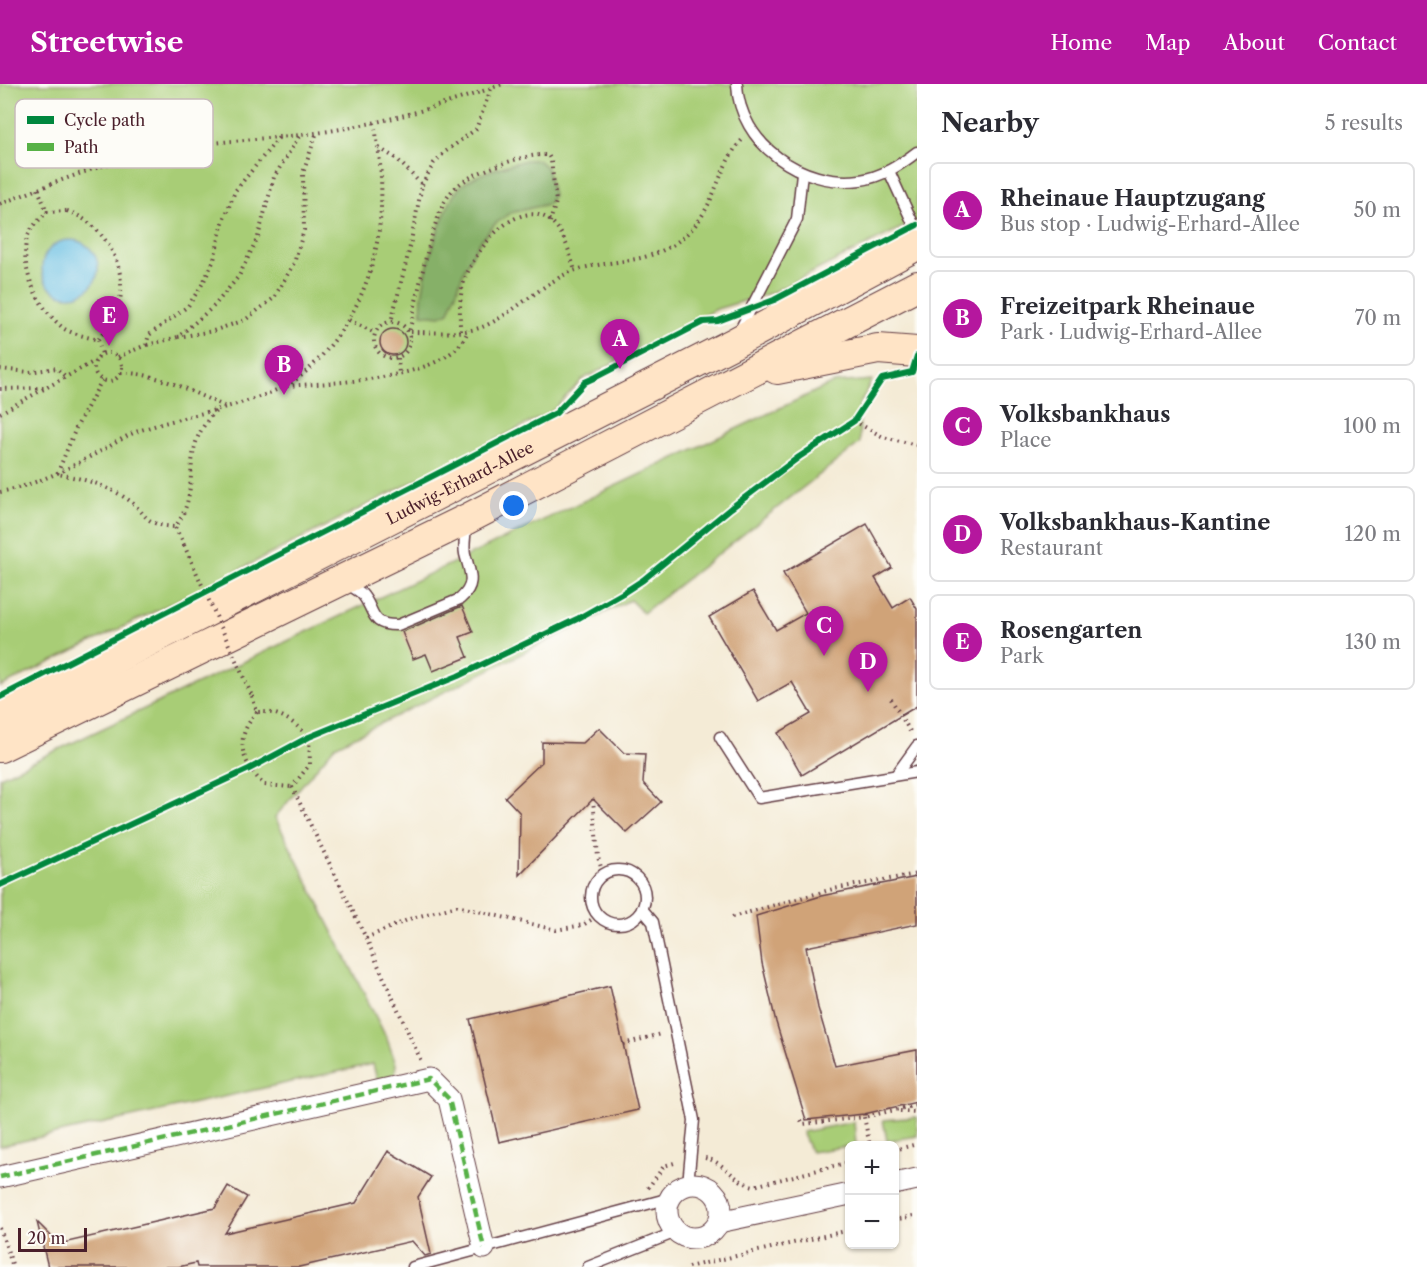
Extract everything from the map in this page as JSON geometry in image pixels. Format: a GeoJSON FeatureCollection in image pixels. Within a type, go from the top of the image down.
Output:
{"type":"FeatureCollection","features":[{"type":"Feature","properties":{"kind":"main road","name":"Ludwig-Erhard-Allee"},"geometry":{"type":"LineString","coordinates":[[0,717],[734,343],[917,245]]}},
{"type":"Feature","properties":{"kind":"main road"},"geometry":{"type":"LineString","coordinates":[[0,747],[467,519],[917,286]]}},
{"type":"Feature","properties":{"kind":"main road"},"geometry":{"type":"LineString","coordinates":[[742,376],[878,349],[917,352]]}},
{"type":"Feature","properties":{"kind":"street"},"geometry":{"type":"LineString","coordinates":[[0,1177],[429,1079],[449,1099],[484,1248]]}},
{"type":"Feature","properties":{"kind":"street"},"geometry":{"type":"LineString","coordinates":[[899,1183],[917,1179]]}},
{"type":"Feature","properties":{"kind":"street"},"geometry":{"type":"LineString","coordinates":[[688,1184],[705,1186],[712,1190],[721,1205],[719,1222],[710,1233],[696,1238],[676,1232],[667,1216],[670,1198],[688,1184]]}},
{"type":"Feature","properties":{"kind":"street"},"geometry":{"type":"LineString","coordinates":[[719,1222],[845,1195]]}},
{"type":"Feature","properties":{"kind":"lane"},"geometry":{"type":"LineString","coordinates":[[737,84],[742,111],[753,131],[774,156],[802,173],[831,180],[860,180],[889,171],[917,153]]}},
{"type":"Feature","properties":{"kind":"lane"},"geometry":{"type":"LineString","coordinates":[[889,171],[917,232]]}},
{"type":"Feature","properties":{"kind":"lane"},"geometry":{"type":"LineString","coordinates":[[734,343],[796,219],[802,173]]}},
{"type":"Feature","properties":{"kind":"lane"},"geometry":{"type":"LineString","coordinates":[[342,580],[362,595],[374,618],[388,625],[399,625],[460,599],[468,592],[472,583],[465,552],[467,519]]}},
{"type":"Feature","properties":{"kind":"lane"},"geometry":{"type":"LineString","coordinates":[[720,737],[759,798],[917,772]]}},
{"type":"Feature","properties":{"kind":"lane"},"geometry":{"type":"LineString","coordinates":[[896,775],[917,746]]}},
{"type":"Feature","properties":{"kind":"lane"},"geometry":{"type":"LineString","coordinates":[[620,870],[636,877],[644,892],[642,909],[637,916],[622,924],[612,924],[597,916],[590,898],[596,880],[603,874],[620,870]]}},
{"type":"Feature","properties":{"kind":"lane"},"geometry":{"type":"LineString","coordinates":[[642,909],[652,922],[694,1120],[688,1184]]}},
{"type":"Feature","properties":{"kind":"lane"},"geometry":{"type":"LineString","coordinates":[[413,1267],[670,1198]]}},
{"type":"Feature","properties":{"kind":"lane"},"geometry":{"type":"LineString","coordinates":[[588,1267],[676,1232]]}},
{"type":"Feature","properties":{"kind":"path"},"geometry":{"type":"LineString","coordinates":[[213,142],[300,135],[374,123],[416,114],[503,84]]}},
{"type":"Feature","properties":{"kind":"path"},"geometry":{"type":"LineString","coordinates":[[391,322],[409,251],[422,185],[434,163],[476,129],[491,88]]}},
{"type":"Feature","properties":{"kind":"path"},"geometry":{"type":"LineString","coordinates":[[286,386],[316,364],[349,320],[375,263],[381,209],[379,148],[374,123]]}},
{"type":"Feature","properties":{"kind":"path"},"geometry":{"type":"LineString","coordinates":[[118,357],[146,345],[213,331],[245,320],[274,298],[294,263],[304,230],[303,173],[316,132]]}},
{"type":"Feature","properties":{"kind":"path"},"geometry":{"type":"LineString","coordinates":[[178,337],[213,306],[239,276],[258,237],[274,177],[300,135]]}},
{"type":"Feature","properties":{"kind":"path"},"geometry":{"type":"LineString","coordinates":[[146,345],[149,335],[188,306],[203,283],[214,260],[227,207],[235,191],[280,136]]}},
{"type":"Feature","properties":{"kind":"path"},"geometry":{"type":"LineString","coordinates":[[409,333],[482,328],[575,271],[645,258],[682,238],[706,210],[730,155],[739,143]]}},
{"type":"Feature","properties":{"kind":"path"},"geometry":{"type":"LineString","coordinates":[[379,148],[397,159],[422,185]]}},
{"type":"Feature","properties":{"kind":"path"},"geometry":{"type":"LineString","coordinates":[[409,333],[435,227],[441,208],[453,189],[477,173],[511,161],[548,155],[551,160],[556,202],[550,222]]}},
{"type":"Feature","properties":{"kind":"path"},"geometry":{"type":"LineString","coordinates":[[0,204],[103,168]]}},
{"type":"Feature","properties":{"kind":"path"},"geometry":{"type":"LineString","coordinates":[[38,189],[47,212]]}},
{"type":"Feature","properties":{"kind":"path"},"geometry":{"type":"LineString","coordinates":[[67,211],[81,216],[111,247],[122,280],[115,316],[98,340],[64,328],[42,304],[27,276],[26,242],[33,226],[47,212],[67,211]]}},
{"type":"Feature","properties":{"kind":"path"},"geometry":{"type":"LineString","coordinates":[[460,330],[463,284],[472,264],[493,234],[513,219],[538,215],[550,222],[567,241],[575,271]]}},
{"type":"Feature","properties":{"kind":"path"},"geometry":{"type":"LineString","coordinates":[[349,320],[376,333]]}},
{"type":"Feature","properties":{"kind":"path"},"geometry":{"type":"LineString","coordinates":[[391,322],[404,325],[409,333],[411,345],[398,358],[390,359],[377,351],[374,339],[383,324],[391,322]]}},
{"type":"Feature","properties":{"kind":"path"},"geometry":{"type":"LineString","coordinates":[[0,492],[57,474],[139,431],[218,409],[286,386],[399,375],[434,362],[465,341],[468,330]]}},
{"type":"Feature","properties":{"kind":"path"},"geometry":{"type":"LineString","coordinates":[[98,340],[102,354]]}},
{"type":"Feature","properties":{"kind":"path"},"geometry":{"type":"LineString","coordinates":[[0,413],[95,361],[102,354],[110,352],[118,357],[122,364],[121,373],[115,379],[102,380]]}},
{"type":"Feature","properties":{"kind":"path"},"geometry":{"type":"LineString","coordinates":[[398,358],[399,375]]}},
{"type":"Feature","properties":{"kind":"path"},"geometry":{"type":"LineString","coordinates":[[95,361],[94,371],[102,380]]}},
{"type":"Feature","properties":{"kind":"path"},"geometry":{"type":"LineString","coordinates":[[0,369],[29,372],[57,368],[65,376]]}},
{"type":"Feature","properties":{"kind":"path"},"geometry":{"type":"LineString","coordinates":[[121,373],[139,373],[172,383],[225,406]]}},
{"type":"Feature","properties":{"kind":"path"},"geometry":{"type":"LineString","coordinates":[[57,474],[75,428],[102,380]]}},
{"type":"Feature","properties":{"kind":"path"},"geometry":{"type":"LineString","coordinates":[[0,389],[47,388]]}},
{"type":"Feature","properties":{"kind":"path"},"geometry":{"type":"LineString","coordinates":[[175,527],[189,501],[192,447],[202,424],[218,409]]}},
{"type":"Feature","properties":{"kind":"path"},"geometry":{"type":"LineString","coordinates":[[855,421],[884,437],[917,445]]}},
{"type":"Feature","properties":{"kind":"path"},"geometry":{"type":"LineString","coordinates":[[57,474],[85,479],[102,486],[127,499],[144,518],[158,526],[175,527]]}},
{"type":"Feature","properties":{"kind":"path"},"geometry":{"type":"LineString","coordinates":[[175,527],[252,696],[257,712]]}},
{"type":"Feature","properties":{"kind":"path"},"geometry":{"type":"LineString","coordinates":[[891,699],[912,735]]}},
{"type":"Feature","properties":{"kind":"path"},"geometry":{"type":"LineString","coordinates":[[273,711],[294,723],[309,737],[309,764],[292,787],[264,785],[249,769],[242,748],[245,726],[257,712],[273,711]]}},
{"type":"Feature","properties":{"kind":"path"},"geometry":{"type":"LineString","coordinates":[[292,787],[366,938],[429,1079]]}},
{"type":"Feature","properties":{"kind":"path"},"geometry":{"type":"LineString","coordinates":[[593,799],[598,857],[603,874]]}},
{"type":"Feature","properties":{"kind":"path"},"geometry":{"type":"LineString","coordinates":[[732,916],[833,889],[917,874]]}},
{"type":"Feature","properties":{"kind":"path"},"geometry":{"type":"LineString","coordinates":[[366,938],[412,918],[457,906],[556,930],[583,925],[597,916]]}},
{"type":"Feature","properties":{"kind":"path"},"geometry":{"type":"LineString","coordinates":[[623,1044],[674,1031]]}},
{"type":"Feature","properties":{"kind":"path"},"geometry":{"type":"LineString","coordinates":[[801,1120],[802,1124],[893,1111],[917,1105]]}},
{"type":"Feature","properties":{"kind":"path"},"geometry":{"type":"LineString","coordinates":[[893,1111],[917,1112]]}},
{"type":"Feature","properties":{"kind":"path"},"geometry":{"type":"LineString","coordinates":[[864,1115],[869,1141]]}},
{"type":"Feature","properties":{"kind":"path"},"geometry":{"type":"LineString","coordinates":[[899,1149],[917,1144]]}},
{"type":"Feature","properties":{"kind":"path"},"geometry":{"type":"LineString","coordinates":[[690,1158],[708,1158],[727,1168],[741,1183],[754,1186],[845,1163]]}},
{"type":"Feature","properties":{"kind":"path"},"geometry":{"type":"LineString","coordinates":[[899,1219],[917,1215]]}},
{"type":"Feature","properties":{"kind":"path"},"geometry":{"type":"LineString","coordinates":[[0,1228],[13,1267]]}},
{"type":"Feature","properties":{"kind":"path"},"geometry":{"type":"LineString","coordinates":[[688,1267],[845,1231]]}},
{"type":"Feature","properties":{"kind":"green space"},"geometry":{"type":"Polygon","coordinates":[[[0,84],[917,84],[917,220],[771,293],[717,309],[583,379],[551,412],[213,583],[0,687],[0,84]]]}},
{"type":"Feature","properties":{"kind":"green space"},"geometry":{"type":"Polygon","coordinates":[[[526,160],[538,160],[547,168],[553,196],[548,204],[510,213],[495,224],[478,244],[465,268],[449,312],[440,316],[422,314],[424,286],[433,247],[446,210],[454,196],[461,186],[476,177],[526,160]]]}},
{"type":"Feature","properties":{"kind":"green space"},"geometry":{"type":"Polygon","coordinates":[[[872,380],[859,406],[860,443],[643,613],[630,600],[335,746],[275,817],[387,1039],[396,1064],[395,1075],[377,1080],[373,1064],[0,1146],[0,777],[833,383],[872,380]]]}},
{"type":"Feature","properties":{"kind":"green space"},"geometry":{"type":"Polygon","coordinates":[[[917,1117],[917,1136],[887,1141],[883,1120],[917,1117]]]}},
{"type":"Feature","properties":{"kind":"green space"},"geometry":{"type":"Polygon","coordinates":[[[854,1122],[856,1141],[845,1141],[845,1147],[811,1152],[802,1132],[854,1122]]]}},
{"type":"Feature","properties":{"kind":"water"},"geometry":{"type":"Polygon","coordinates":[[[64,240],[76,240],[86,244],[94,252],[98,268],[94,284],[86,292],[76,296],[64,296],[54,292],[46,284],[42,274],[42,262],[46,252],[54,244],[64,240]]]}},
{"type":"Feature","properties":{"kind":"building"},"geometry":{"type":"Polygon","coordinates":[[[393,329],[402,333],[406,342],[402,351],[393,355],[384,351],[380,342],[384,333],[393,329]]]}},
{"type":"Feature","properties":{"kind":"building"},"geometry":{"type":"Polygon","coordinates":[[[867,524],[892,568],[875,578],[893,608],[910,597],[917,609],[917,706],[802,775],[778,733],[811,714],[792,682],[758,701],[709,617],[753,591],[776,630],[806,613],[783,573],[867,524]]]}},
{"type":"Feature","properties":{"kind":"building"},"geometry":{"type":"Polygon","coordinates":[[[462,606],[473,632],[460,637],[468,657],[433,671],[426,654],[413,659],[402,632],[462,606]]]}},
{"type":"Feature","properties":{"kind":"building"},"geometry":{"type":"Polygon","coordinates":[[[599,728],[624,753],[645,754],[643,783],[661,802],[627,833],[593,799],[519,875],[520,813],[505,797],[542,762],[542,742],[583,743],[599,728]]]}},
{"type":"Feature","properties":{"kind":"building"},"geometry":{"type":"Polygon","coordinates":[[[917,877],[917,924],[806,947],[818,1008],[835,1066],[917,1050],[917,1102],[864,1114],[806,1120],[776,1022],[762,963],[756,916],[821,896],[917,877]]]}},
{"type":"Feature","properties":{"kind":"building"},"geometry":{"type":"Polygon","coordinates":[[[610,986],[638,1110],[499,1142],[470,1019],[610,986]]]}},
{"type":"Feature","properties":{"kind":"building"},"geometry":{"type":"Polygon","coordinates":[[[388,1151],[431,1177],[418,1197],[431,1254],[425,1256],[412,1241],[299,1267],[197,1267],[196,1263],[178,1267],[48,1267],[37,1222],[59,1244],[215,1208],[228,1186],[247,1197],[225,1233],[356,1203],[388,1151]]]}},
{"type":"Feature","properties":{"kind":"marked path"},"geometry":{"type":"LineString","coordinates":[[0,1177],[429,1079],[449,1099],[484,1248]]}},
{"type":"Feature","properties":{"kind":"cycle path"},"geometry":{"type":"LineString","coordinates":[[0,697],[556,413],[585,382],[703,322],[718,321],[774,300],[917,225]]}},
{"type":"Feature","properties":{"kind":"cycle path"},"geometry":{"type":"LineString","coordinates":[[0,885],[249,769],[309,737],[458,676],[577,619],[623,593],[643,580],[731,508],[799,457],[854,421],[882,379],[912,372],[917,356]]}},
{"type":"Feature","properties":{"kind":"place","name":"Rosengarten"},"geometry":{"type":"Point","coordinates":[109,346]}},
{"type":"Feature","properties":{"kind":"place","name":"Rheinaue Hauptzugang"},"geometry":{"type":"Point","coordinates":[620,369]}},
{"type":"Feature","properties":{"kind":"place","name":"Freizeitpark Rheinaue"},"geometry":{"type":"Point","coordinates":[284,395]}},
{"type":"Feature","properties":{"kind":"place","name":"Volksbankhaus"},"geometry":{"type":"Point","coordinates":[824,656]}},
{"type":"Feature","properties":{"kind":"place","name":"Volksbankhaus-Kantine"},"geometry":{"type":"Point","coordinates":[868,692]}}]}
